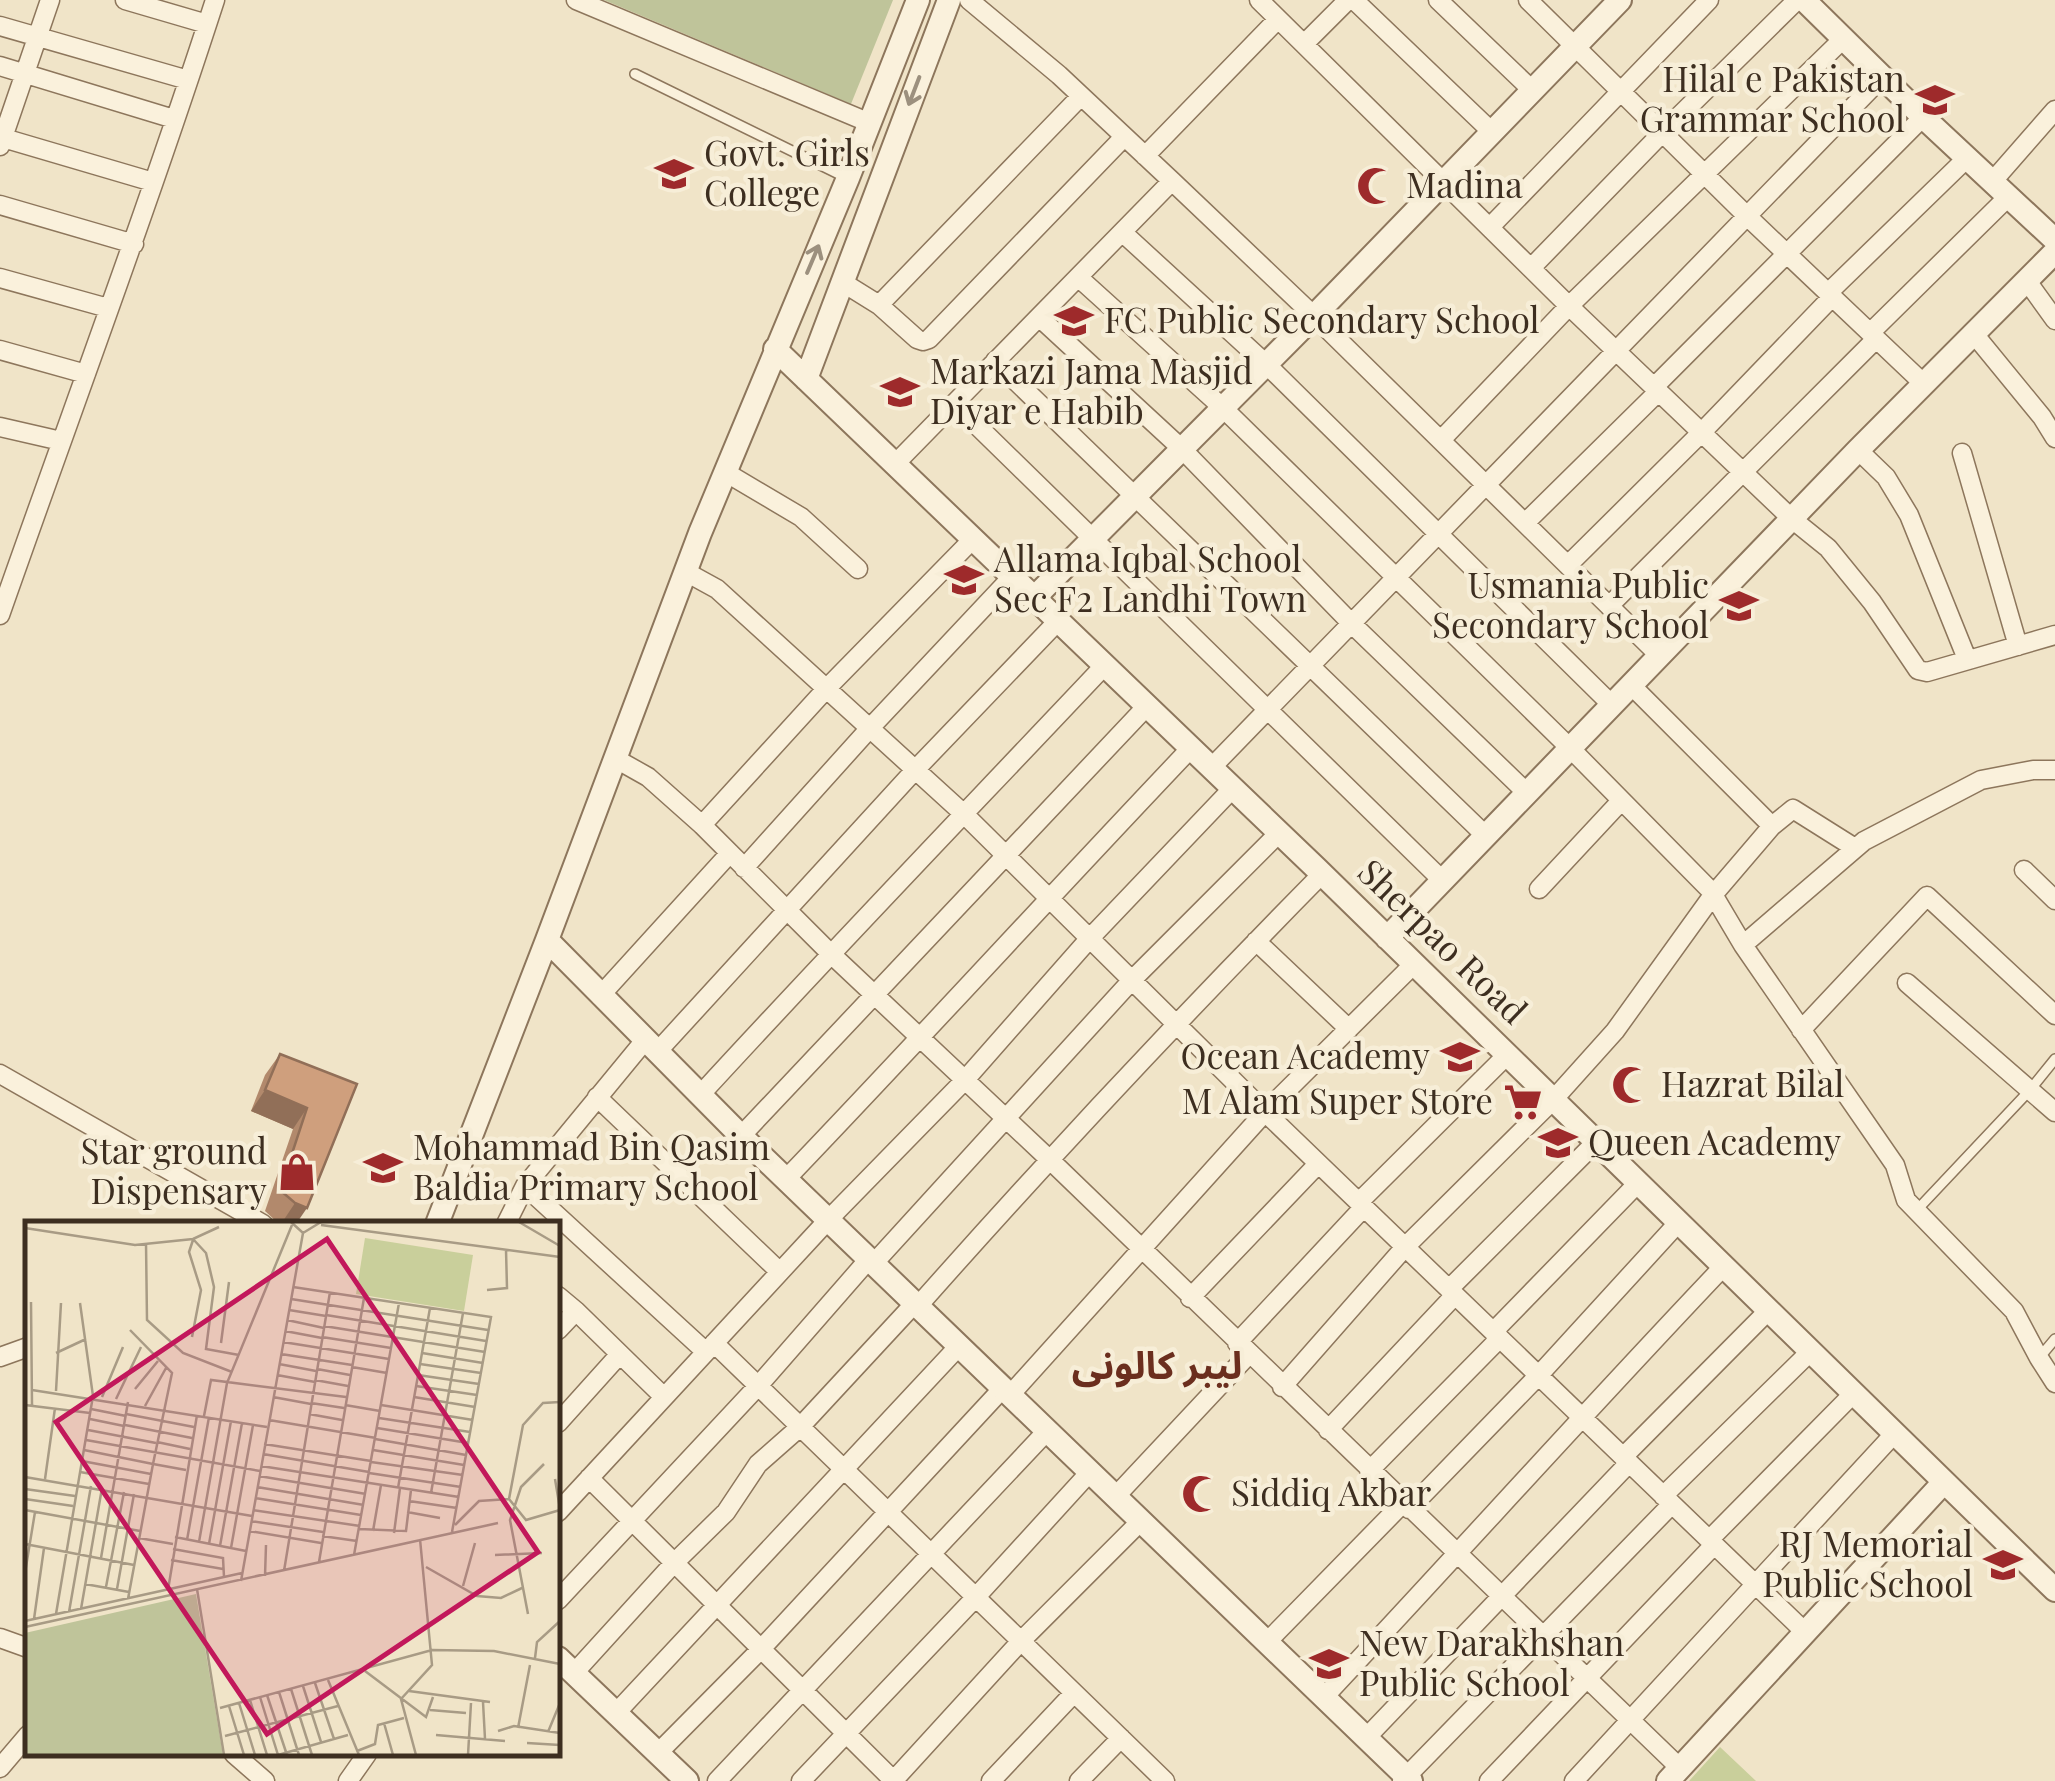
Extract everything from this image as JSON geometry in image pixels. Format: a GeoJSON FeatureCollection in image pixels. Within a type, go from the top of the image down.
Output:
{"type":"FeatureCollection","features":[{"type":"Feature","properties":{"kind":"street"},"geometry":{"type":"LineString","coordinates":[[50,0],[1,140],[154,182]]}},
{"type":"Feature","properties":{"kind":"street"},"geometry":{"type":"LineString","coordinates":[[125,0],[207,24]]}},
{"type":"Feature","properties":{"kind":"street"},"geometry":{"type":"LineString","coordinates":[[0,615],[134,244],[214,0]]}},
{"type":"Feature","properties":{"kind":"street"},"geometry":{"type":"LineString","coordinates":[[576,0],[870,123]]}},
{"type":"Feature","properties":{"kind":"street"},"geometry":{"type":"LineString","coordinates":[[439,1221],[725,472],[918,0]]}},
{"type":"Feature","properties":{"kind":"street"},"geometry":{"type":"LineString","coordinates":[[806,378],[948,0]]}},
{"type":"Feature","properties":{"kind":"street"},"geometry":{"type":"LineString","coordinates":[[969,0],[1172,181],[1660,656]]}},
{"type":"Feature","properties":{"kind":"street"},"geometry":{"type":"LineString","coordinates":[[1259,0],[1569,306],[1792,519],[1828,548],[1918,670],[1928,672],[2055,635]]}},
{"type":"Feature","properties":{"kind":"street"},"geometry":{"type":"LineString","coordinates":[[1304,44],[1351,0],[1492,132]]}},
{"type":"Feature","properties":{"kind":"street"},"geometry":{"type":"LineString","coordinates":[[1438,0],[1532,90]]}},
{"type":"Feature","properties":{"kind":"street"},"geometry":{"type":"LineString","coordinates":[[1528,0],[1924,384]]}},
{"type":"Feature","properties":{"kind":"street"},"geometry":{"type":"LineString","coordinates":[[1490,227],[1710,0]]}},
{"type":"Feature","properties":{"kind":"street"},"geometry":{"type":"LineString","coordinates":[[1532,268],[1663,132],[1800,0],[2055,240]]}},
{"type":"Feature","properties":{"kind":"street"},"geometry":{"type":"LineString","coordinates":[[1034,598],[1618,1]]}},
{"type":"Feature","properties":{"kind":"street"},"geometry":{"type":"LineString","coordinates":[[1145,156],[1278,19]]}},
{"type":"Feature","properties":{"kind":"street"},"geometry":{"type":"LineString","coordinates":[[0,26],[188,80]]}},
{"type":"Feature","properties":{"kind":"street"},"geometry":{"type":"LineString","coordinates":[[1441,440],[1569,306],[1843,38]]}},
{"type":"Feature","properties":{"kind":"street"},"geometry":{"type":"LineString","coordinates":[[0,66],[174,119]]}},
{"type":"Feature","properties":{"kind":"street"},"geometry":{"type":"LineString","coordinates":[[1212,768],[1882,77]]}},
{"type":"Feature","properties":{"kind":"street"},"geometry":{"type":"LineString","coordinates":[[879,306],[1081,96]]}},
{"type":"Feature","properties":{"kind":"street"},"geometry":{"type":"LineString","coordinates":[[1609,606],[1873,336],[2000,189],[2055,110]]}},
{"type":"Feature","properties":{"kind":"street"},"geometry":{"type":"LineString","coordinates":[[1525,523],[1922,117]]}},
{"type":"Feature","properties":{"kind":"street"},"geometry":{"type":"LineString","coordinates":[[842,282],[917,338],[928,339],[1124,136]]}},
{"type":"Feature","properties":{"kind":"street"},"geometry":{"type":"LineString","coordinates":[[1568,565],[1967,158]]}},
{"type":"Feature","properties":{"kind":"street"},"geometry":{"type":"LineString","coordinates":[[895,464],[1172,181]]}},
{"type":"Feature","properties":{"kind":"street"},"geometry":{"type":"LineString","coordinates":[[0,205],[134,244]]}},
{"type":"Feature","properties":{"kind":"street"},"geometry":{"type":"LineString","coordinates":[[1122,232],[1266,364],[1612,704]]}},
{"type":"Feature","properties":{"kind":"street"},"geometry":{"type":"LineString","coordinates":[[1388,938],[1858,450],[2055,252]]}},
{"type":"Feature","properties":{"kind":"street"},"geometry":{"type":"LineString","coordinates":[[1078,277],[1223,408],[1570,748],[1713,895],[1894,1164],[1906,1200],[2014,1311],[2055,1383]]}},
{"type":"Feature","properties":{"kind":"street"},"geometry":{"type":"LineString","coordinates":[[0,278],[108,308]]}},
{"type":"Feature","properties":{"kind":"street"},"geometry":{"type":"LineString","coordinates":[[2027,280],[2055,320]]}},
{"type":"Feature","properties":{"kind":"street"},"geometry":{"type":"LineString","coordinates":[[1039,317],[1182,449],[1352,624],[1527,793]]}},
{"type":"Feature","properties":{"kind":"street"},"geometry":{"type":"LineString","coordinates":[[1974,334],[2055,438]]}},
{"type":"Feature","properties":{"kind":"street","name":"Sherpao Road"},"geometry":{"type":"LineString","coordinates":[[776,349],[1279,832],[2055,1590]]}},
{"type":"Feature","properties":{"kind":"street"},"geometry":{"type":"LineString","coordinates":[[0,350],[86,374]]}},
{"type":"Feature","properties":{"kind":"street"},"geometry":{"type":"LineString","coordinates":[[996,362],[1486,836]]}},
{"type":"Feature","properties":{"kind":"street"},"geometry":{"type":"LineString","coordinates":[[954,403],[1442,881]]}},
{"type":"Feature","properties":{"kind":"street"},"geometry":{"type":"LineString","coordinates":[[0,427],[61,442]]}},
{"type":"Feature","properties":{"kind":"street"},"geometry":{"type":"LineString","coordinates":[[1858,450],[1886,476],[1909,515],[1967,659]]}},
{"type":"Feature","properties":{"kind":"street"},"geometry":{"type":"LineString","coordinates":[[1962,453],[2018,646]]}},
{"type":"Feature","properties":{"kind":"street"},"geometry":{"type":"LineString","coordinates":[[725,472],[801,517],[858,568]]}},
{"type":"Feature","properties":{"kind":"street"},"geometry":{"type":"LineString","coordinates":[[702,825],[827,688],[973,538]]}},
{"type":"Feature","properties":{"kind":"street"},"geometry":{"type":"LineString","coordinates":[[686,572],[718,589],[965,814],[1318,1164],[1805,1632]]}},
{"type":"Feature","properties":{"kind":"street"},"geometry":{"type":"LineString","coordinates":[[744,868],[1012,577]]}},
{"type":"Feature","properties":{"kind":"street"},"geometry":{"type":"LineString","coordinates":[[507,1221],[524,1186],[597,1097],[787,911],[1058,621]]}},
{"type":"Feature","properties":{"kind":"street"},"geometry":{"type":"LineString","coordinates":[[701,1094],[1105,665]]}},
{"type":"Feature","properties":{"kind":"street"},"geometry":{"type":"LineString","coordinates":[[1632,685],[1772,826]]}},
{"type":"Feature","properties":{"kind":"street"},"geometry":{"type":"LineString","coordinates":[[740,1136],[1147,706]]}},
{"type":"Feature","properties":{"kind":"street"},"geometry":{"type":"LineString","coordinates":[[787,1178],[1191,748]]}},
{"type":"Feature","properties":{"kind":"street"},"geometry":{"type":"LineString","coordinates":[[616,758],[648,777],[702,825],[830,954],[1631,1722],[1674,1775],[1944,1482]]}},
{"type":"Feature","properties":{"kind":"street"},"geometry":{"type":"LineString","coordinates":[[1743,944],[1864,841],[1981,780],[2055,770]]}},
{"type":"Feature","properties":{"kind":"street"},"geometry":{"type":"LineString","coordinates":[[560,1510],[1233,788]]}},
{"type":"Feature","properties":{"kind":"street"},"geometry":{"type":"LineString","coordinates":[[1539,889],[1622,801]]}},
{"type":"Feature","properties":{"kind":"street"},"geometry":{"type":"LineString","coordinates":[[1282,1387],[1405,1247],[1615,1031],[1713,895],[1772,826],[1794,809],[1856,848]]}},
{"type":"Feature","properties":{"kind":"street"},"geometry":{"type":"LineString","coordinates":[[560,1598],[1132,980],[1279,832]]}},
{"type":"Feature","properties":{"kind":"street"},"geometry":{"type":"LineString","coordinates":[[600,996],[730,853]]}},
{"type":"Feature","properties":{"kind":"street"},"geometry":{"type":"LineString","coordinates":[[2024,870],[2055,900]]}},
{"type":"Feature","properties":{"kind":"street"},"geometry":{"type":"LineString","coordinates":[[687,1781],[566,1666],[726,1512],[758,1464],[800,1427],[1048,1159],[1322,874]]}},
{"type":"Feature","properties":{"kind":"street"},"geometry":{"type":"LineString","coordinates":[[1802,1030],[1927,896],[2055,1015]]}},
{"type":"Feature","properties":{"kind":"street"},"geometry":{"type":"LineString","coordinates":[[547,940],[740,1136],[1406,1779],[1810,1352]]}},
{"type":"Feature","properties":{"kind":"street"},"geometry":{"type":"LineString","coordinates":[[1256,941],[1348,1029]]}},
{"type":"Feature","properties":{"kind":"street"},"geometry":{"type":"LineString","coordinates":[[658,1752],[1141,1250],[1265,1112],[1414,964]]}},
{"type":"Feature","properties":{"kind":"street"},"geometry":{"type":"LineString","coordinates":[[1907,984],[2055,1112]]}},
{"type":"Feature","properties":{"kind":"street"},"geometry":{"type":"LineString","coordinates":[[1115,1497],[1361,1205],[1507,1055]]}},
{"type":"Feature","properties":{"kind":"street"},"geometry":{"type":"LineString","coordinates":[[0,1074],[258,1221]]}},
{"type":"Feature","properties":{"kind":"street"},"geometry":{"type":"LineString","coordinates":[[597,1097],[780,1272]]}},
{"type":"Feature","properties":{"kind":"street"},"geometry":{"type":"LineString","coordinates":[[1328,1430],[1452,1292],[1596,1142]]}},
{"type":"Feature","properties":{"kind":"street"},"geometry":{"type":"LineString","coordinates":[[1190,1298],[1318,1164]]}},
{"type":"Feature","properties":{"kind":"street"},"geometry":{"type":"LineString","coordinates":[[1370,1471],[1638,1183]]}},
{"type":"Feature","properties":{"kind":"street"},"geometry":{"type":"LineString","coordinates":[[524,1186],[758,1386],[1162,1780]]}},
{"type":"Feature","properties":{"kind":"street"},"geometry":{"type":"LineString","coordinates":[[1267,1642],[1539,1376],[1678,1223]]}},
{"type":"Feature","properties":{"kind":"street"},"geometry":{"type":"LineString","coordinates":[[1324,1697],[1723,1267]]}},
{"type":"Feature","properties":{"kind":"street"},"geometry":{"type":"LineString","coordinates":[[560,1298],[664,1397]]}},
{"type":"Feature","properties":{"kind":"street"},"geometry":{"type":"LineString","coordinates":[[560,1328],[576,1311]]}},
{"type":"Feature","properties":{"kind":"street"},"geometry":{"type":"LineString","coordinates":[[1366,1738],[1768,1311]]}},
{"type":"Feature","properties":{"kind":"street"},"geometry":{"type":"LineString","coordinates":[[616,1713],[959,1346]]}},
{"type":"Feature","properties":{"kind":"street"},"geometry":{"type":"LineString","coordinates":[[0,1357],[25,1349]]}},
{"type":"Feature","properties":{"kind":"street"},"geometry":{"type":"LineString","coordinates":[[560,1421],[620,1354]]}},
{"type":"Feature","properties":{"kind":"street"},"geometry":{"type":"LineString","coordinates":[[1489,1781],[1853,1394]]}},
{"type":"Feature","properties":{"kind":"street"},"geometry":{"type":"LineString","coordinates":[[717,1781],[1047,1431]]}},
{"type":"Feature","properties":{"kind":"street"},"geometry":{"type":"LineString","coordinates":[[1574,1781],[1894,1434]]}},
{"type":"Feature","properties":{"kind":"street"},"geometry":{"type":"LineString","coordinates":[[801,1781],[1090,1472]]}},
{"type":"Feature","properties":{"kind":"street"},"geometry":{"type":"LineString","coordinates":[[589,1478],[893,1781],[1020,1641],[1141,1521]]}},
{"type":"Feature","properties":{"kind":"street"},"geometry":{"type":"LineString","coordinates":[[0,1638],[25,1647]]}},
{"type":"Feature","properties":{"kind":"street"},"geometry":{"type":"LineString","coordinates":[[991,1781],[1074,1692]]}},
{"type":"Feature","properties":{"kind":"street"},"geometry":{"type":"LineString","coordinates":[[1080,1781],[1121,1738]]}},
{"type":"Feature","properties":{"kind":"street"},"geometry":{"type":"LineString","coordinates":[[0,1768],[25,1739]]}},
{"type":"Feature","properties":{"kind":"street"},"geometry":{"type":"LineString","coordinates":[[236,1756],[265,1781]]}},
{"type":"Feature","properties":{"kind":"street"},"geometry":{"type":"LineString","coordinates":[[348,1781],[366,1756]]}},
{"type":"Feature","properties":{"kind":"lane"},"geometry":{"type":"LineString","coordinates":[[635,74],[848,178]]}},
{"type":"Feature","properties":{"kind":"lane"},"geometry":{"type":"LineString","coordinates":[[1916,1211],[2055,1059]]}},
{"type":"Feature","properties":{"kind":"lane"},"geometry":{"type":"LineString","coordinates":[[2039,1358],[2055,1339]]}},
{"type":"Feature","properties":{"kind":"green space"},"geometry":{"type":"Polygon","coordinates":[[[604,0],[893,0],[851,104],[604,0]]]}},
{"type":"Feature","properties":{"kind":"green space"},"geometry":{"type":"Polygon","coordinates":[[[1720,1747],[1756,1781],[1689,1781],[1720,1747]]]}},
{"type":"Feature","properties":{"kind":"building"},"geometry":{"type":"Polygon","coordinates":[[[280,1054],[357,1084],[307,1208],[280,1190],[307,1108],[265,1090],[280,1054]]]}},
{"type":"Feature","properties":{"kind":"place","name":"Hilal e Pakistan Grammar School"},"geometry":{"type":"Point","coordinates":[1935,100]}},
{"type":"Feature","properties":{"kind":"place","name":"Govt. Girls College"},"geometry":{"type":"Point","coordinates":[674,174]}},
{"type":"Feature","properties":{"kind":"place","name":"Madina"},"geometry":{"type":"Point","coordinates":[1376,186]}},
{"type":"Feature","properties":{"kind":"place","name":"FC Public Secondary School"},"geometry":{"type":"Point","coordinates":[1074,321]}},
{"type":"Feature","properties":{"kind":"place","name":"Markazi Jama Masjid Diyar e Habib"},"geometry":{"type":"Point","coordinates":[900,392]}},
{"type":"Feature","properties":{"kind":"place","name":"Allama Iqbal School Sec F2 Landhi Town"},"geometry":{"type":"Point","coordinates":[964,580]}},
{"type":"Feature","properties":{"kind":"place","name":"Usmania Public Secondary School"},"geometry":{"type":"Point","coordinates":[1739,606]}},
{"type":"Feature","properties":{"kind":"place","name":"Ocean Academy"},"geometry":{"type":"Point","coordinates":[1460,1057]}},
{"type":"Feature","properties":{"kind":"place","name":"Hazrat Bilal"},"geometry":{"type":"Point","coordinates":[1631,1085]}},
{"type":"Feature","properties":{"kind":"place","name":"M Alam Super Store"},"geometry":{"type":"Point","coordinates":[1523,1102]}},
{"type":"Feature","properties":{"kind":"place","name":"Queen Academy"},"geometry":{"type":"Point","coordinates":[1558,1143]}},
{"type":"Feature","properties":{"kind":"place","name":"Mohammad Bin Qasim Baldia Primary School"},"geometry":{"type":"Point","coordinates":[383,1168]}},
{"type":"Feature","properties":{"kind":"place","name":"Star ground Dispensary"},"geometry":{"type":"Point","coordinates":[297,1172]}},
{"type":"Feature","properties":{"kind":"place","name":"Siddiq Akbar"},"geometry":{"type":"Point","coordinates":[1201,1494]}},
{"type":"Feature","properties":{"kind":"place","name":"RJ Memorial Public School"},"geometry":{"type":"Point","coordinates":[2003,1565]}},
{"type":"Feature","properties":{"kind":"place","name":"New Darakhshan Public School"},"geometry":{"type":"Point","coordinates":[1329,1664]}},
{"type":"Feature","properties":{"kind":"district","name":"لیبر کالونی"},"geometry":{"type":"Point","coordinates":[1157,1366]}}]}
